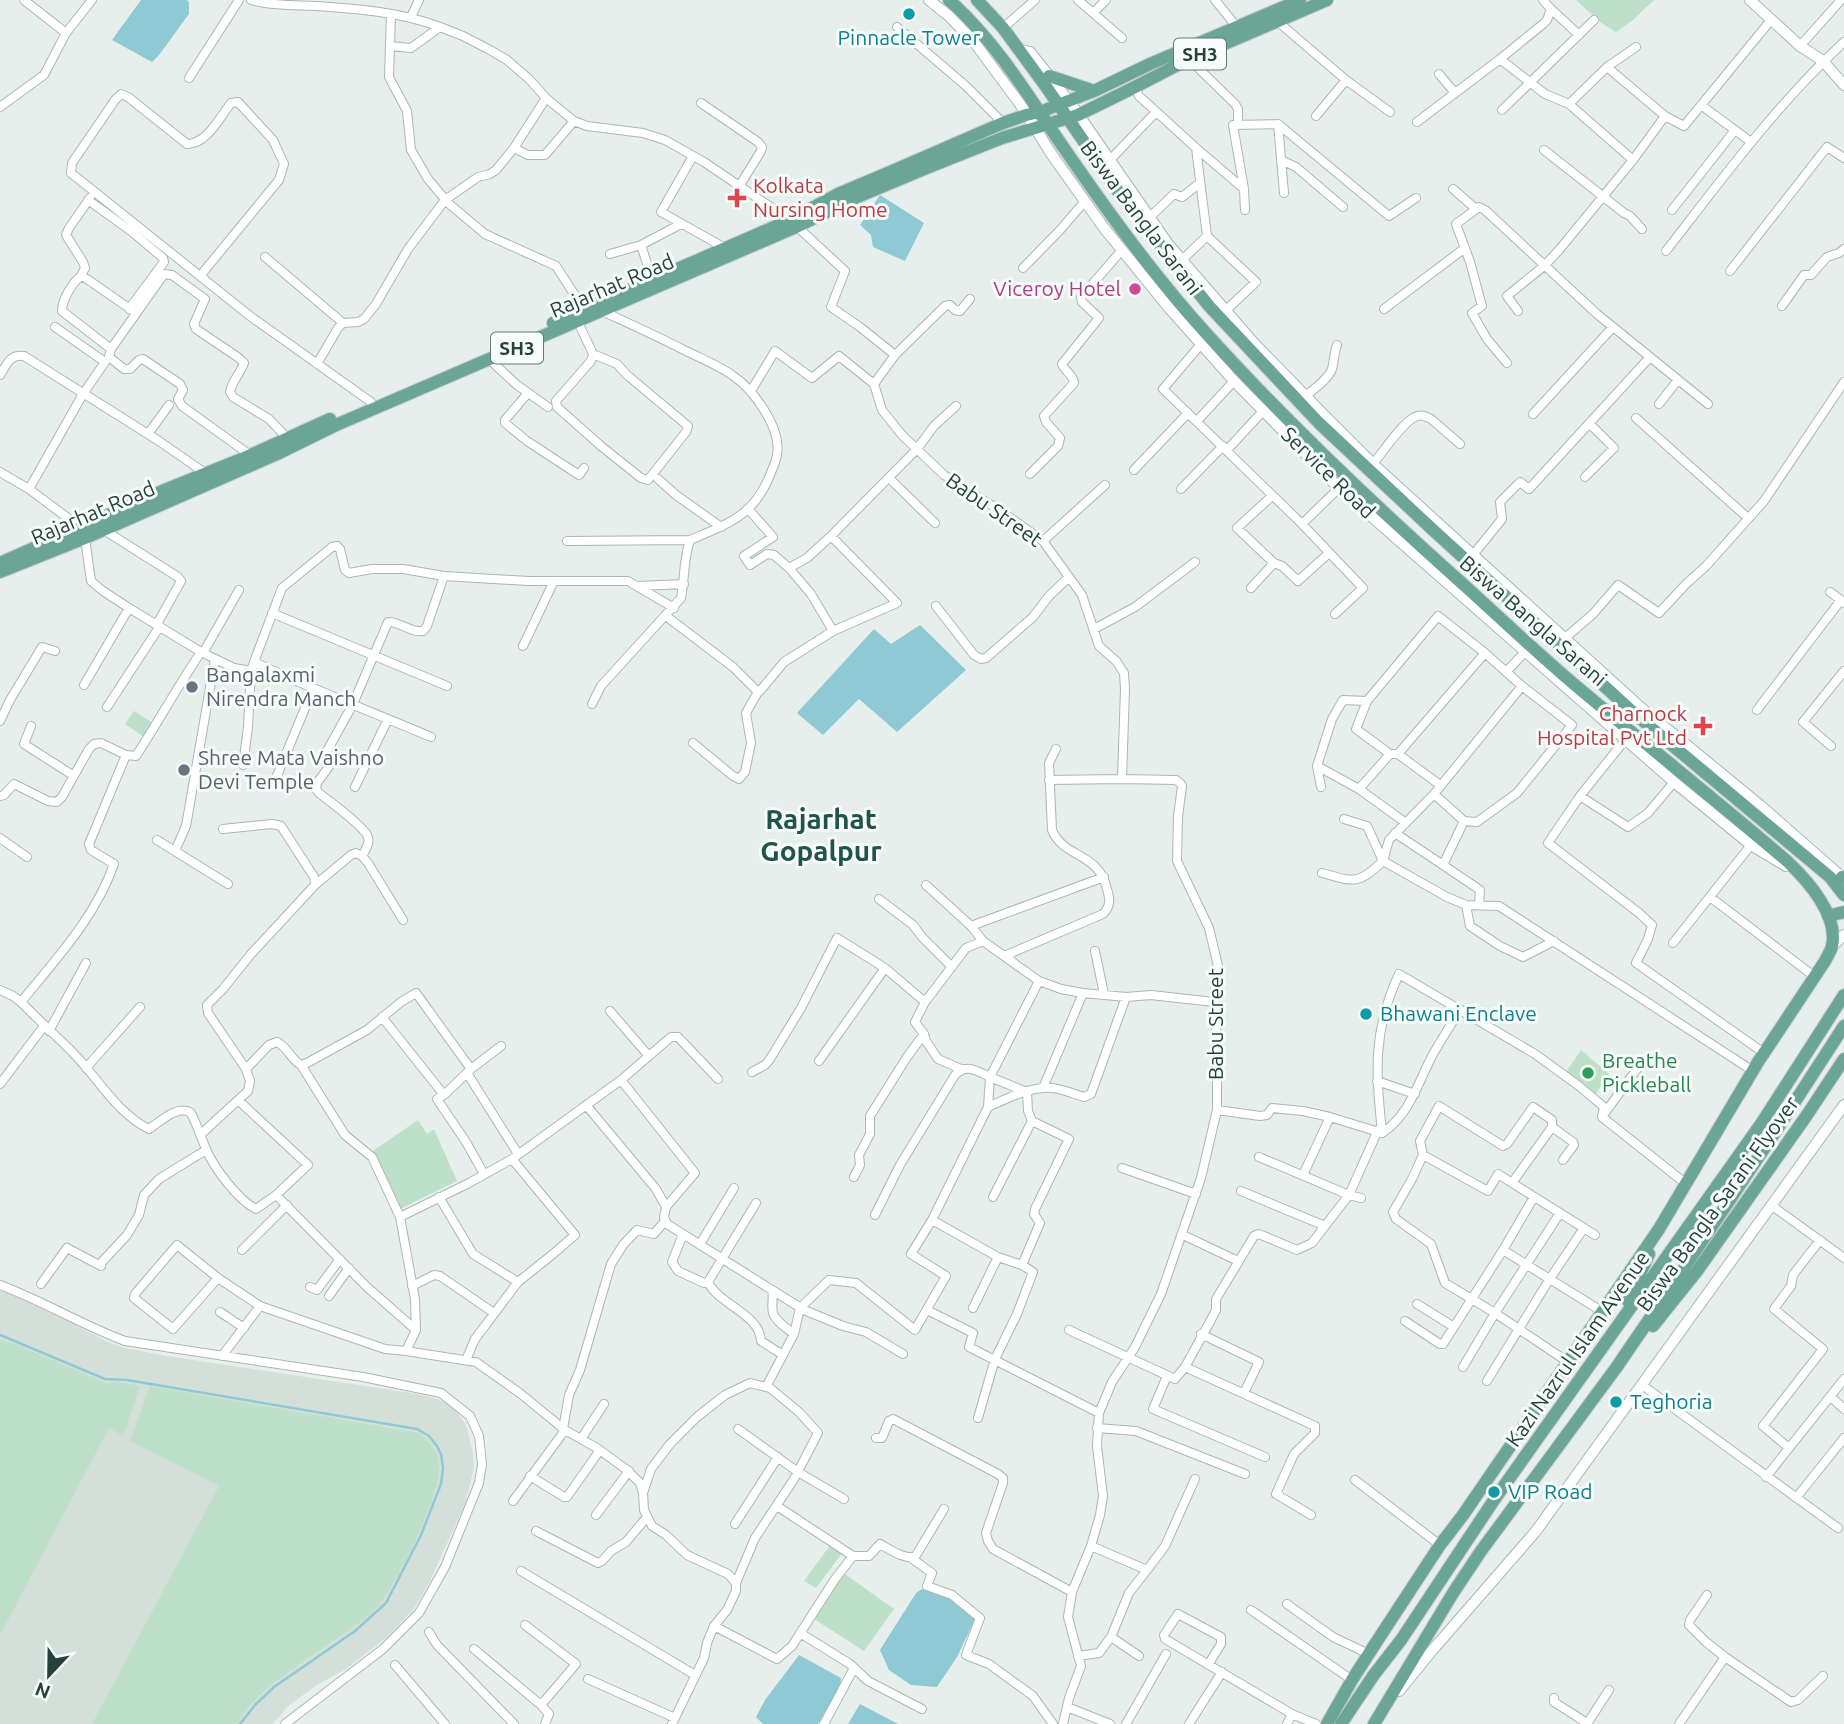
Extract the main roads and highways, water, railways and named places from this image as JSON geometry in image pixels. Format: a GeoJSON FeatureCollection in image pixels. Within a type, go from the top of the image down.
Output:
{"type":"FeatureCollection","features":[{"type":"Feature","properties":{"kind":"main road"},"geometry":{"type":"LineString","coordinates":[[949,0],[979,30],[1040,112]]}},
{"type":"Feature","properties":{"kind":"main road"},"geometry":{"type":"LineString","coordinates":[[977,0],[1063,103]]}},
{"type":"Feature","properties":{"kind":"main road","name":"SH3"},"geometry":{"type":"LineString","coordinates":[[1040,112],[1300,0]]}},
{"type":"Feature","properties":{"kind":"main road","name":"SH3"},"geometry":{"type":"LineString","coordinates":[[1042,126],[1072,116],[1189,58],[1327,0]]}},
{"type":"Feature","properties":{"kind":"main road"},"geometry":{"type":"LineString","coordinates":[[1049,76],[1094,91]]}},
{"type":"Feature","properties":{"kind":"main road","name":"Biswa Bangla Sarani"},"geometry":{"type":"LineString","coordinates":[[1063,103],[1122,197],[1223,314],[1322,420],[1432,529],[1609,684],[1636,715],[1830,877],[1844,895]]}},
{"type":"Feature","properties":{"kind":"main road","name":"Rajarhat Road"},"geometry":{"type":"LineString","coordinates":[[0,572],[205,473],[371,402],[602,311],[793,223],[838,194],[1003,123],[1040,112]]}},
{"type":"Feature","properties":{"kind":"main road","name":"Biswa Bangla Sarani"},"geometry":{"type":"LineString","coordinates":[[1040,112],[1042,126],[1195,321],[1346,488],[1567,678],[1740,821],[1801,874],[1819,898],[1828,916],[1832,946],[1815,977],[1763,1053],[1659,1229]]}},
{"type":"Feature","properties":{"kind":"main road","name":"Rajarhat Road"},"geometry":{"type":"LineString","coordinates":[[0,563],[83,533],[104,530],[336,425],[490,360],[584,316],[652,279],[725,248],[1002,138],[1042,126]]}},
{"type":"Feature","properties":{"kind":"main road"},"geometry":{"type":"LineString","coordinates":[[1828,916],[1844,912]]}},
{"type":"Feature","properties":{"kind":"main road","name":"Kazi Nazrul Islam Avenue"},"geometry":{"type":"LineString","coordinates":[[1341,1724],[1401,1640],[1494,1500],[1761,1124],[1844,995]]}},
{"type":"Feature","properties":{"kind":"main road","name":"Kazi Nazrul Islam Avenue"},"geometry":{"type":"LineString","coordinates":[[1616,1368],[1774,1135],[1844,1026]]}},
{"type":"Feature","properties":{"kind":"main road","name":"Biswa Bangla Sarani Flyover"},"geometry":{"type":"LineString","coordinates":[[1616,1368],[1697,1271],[1844,1059]]}},
{"type":"Feature","properties":{"kind":"main road"},"geometry":{"type":"LineString","coordinates":[[1619,1324],[1659,1229]]}},
{"type":"Feature","properties":{"kind":"main road"},"geometry":{"type":"LineString","coordinates":[[1326,1724],[1368,1654],[1440,1545],[1659,1229]]}},
{"type":"Feature","properties":{"kind":"main road"},"geometry":{"type":"LineString","coordinates":[[1376,1720],[1466,1573],[1616,1368]]}},
{"type":"Feature","properties":{"kind":"main road"},"geometry":{"type":"LineString","coordinates":[[1451,1564],[1466,1573]]}},
{"type":"Feature","properties":{"kind":"water"},"geometry":{"type":"Polygon","coordinates":[[[141,0],[189,2],[189,14],[152,62],[112,40],[141,0]]]}},
{"type":"Feature","properties":{"kind":"water"},"geometry":{"type":"Polygon","coordinates":[[[880,195],[924,223],[905,261],[873,247],[871,235],[860,225],[880,195]]]}},
{"type":"Feature","properties":{"kind":"water"},"geometry":{"type":"Polygon","coordinates":[[[920,625],[966,670],[897,732],[859,699],[823,735],[797,713],[874,629],[891,644],[920,625]]]}},
{"type":"Feature","properties":{"kind":"water"},"geometry":{"type":"Polygon","coordinates":[[[922,1589],[948,1598],[975,1619],[957,1657],[937,1687],[911,1685],[889,1670],[880,1650],[916,1593],[922,1589]]]}},
{"type":"Feature","properties":{"kind":"water"},"geometry":{"type":"Polygon","coordinates":[[[799,1655],[841,1678],[840,1686],[818,1724],[763,1724],[756,1717],[765,1700],[799,1655]]]}},
{"type":"Feature","properties":{"kind":"water"},"geometry":{"type":"Polygon","coordinates":[[[860,1704],[898,1724],[848,1724],[860,1704]]]}},
{"type":"Feature","properties":{"kind":"waterway"},"geometry":{"type":"LineString","coordinates":[[0,1335],[105,1379],[127,1380],[417,1429],[429,1436],[437,1446],[443,1468],[441,1484],[421,1535],[386,1603],[355,1631],[274,1687],[240,1724]]}},
{"type":"Feature","properties":{"kind":"place","name":"Pinnacle Tower"},"geometry":{"type":"Point","coordinates":[909,14]}},
{"type":"Feature","properties":{"kind":"place","name":"Kolkata Nursing Home"},"geometry":{"type":"Point","coordinates":[737,198]}},
{"type":"Feature","properties":{"kind":"place","name":"Viceroy Hotel"},"geometry":{"type":"Point","coordinates":[1135,289]}},
{"type":"Feature","properties":{"kind":"place","name":"Bangalaxmi Nirendra Manch"},"geometry":{"type":"Point","coordinates":[192,687]}},
{"type":"Feature","properties":{"kind":"place","name":"Charnock Hospital Pvt Ltd"},"geometry":{"type":"Point","coordinates":[1703,726]}},
{"type":"Feature","properties":{"kind":"place","name":"Shree Mata Vaishno Devi Temple"},"geometry":{"type":"Point","coordinates":[184,770]}},
{"type":"Feature","properties":{"kind":"place","name":"Bhawani Enclave"},"geometry":{"type":"Point","coordinates":[1366,1014]}},
{"type":"Feature","properties":{"kind":"place","name":"Breathe Pickleball"},"geometry":{"type":"Point","coordinates":[1588,1073]}},
{"type":"Feature","properties":{"kind":"place","name":"Teghoria"},"geometry":{"type":"Point","coordinates":[1616,1402]}},
{"type":"Feature","properties":{"kind":"place","name":"VIP Road"},"geometry":{"type":"Point","coordinates":[1494,1492]}},
{"type":"Feature","properties":{"kind":"district","name":"Rajarhat Gopalpur"},"geometry":{"type":"Point","coordinates":[821,835]}}]}
